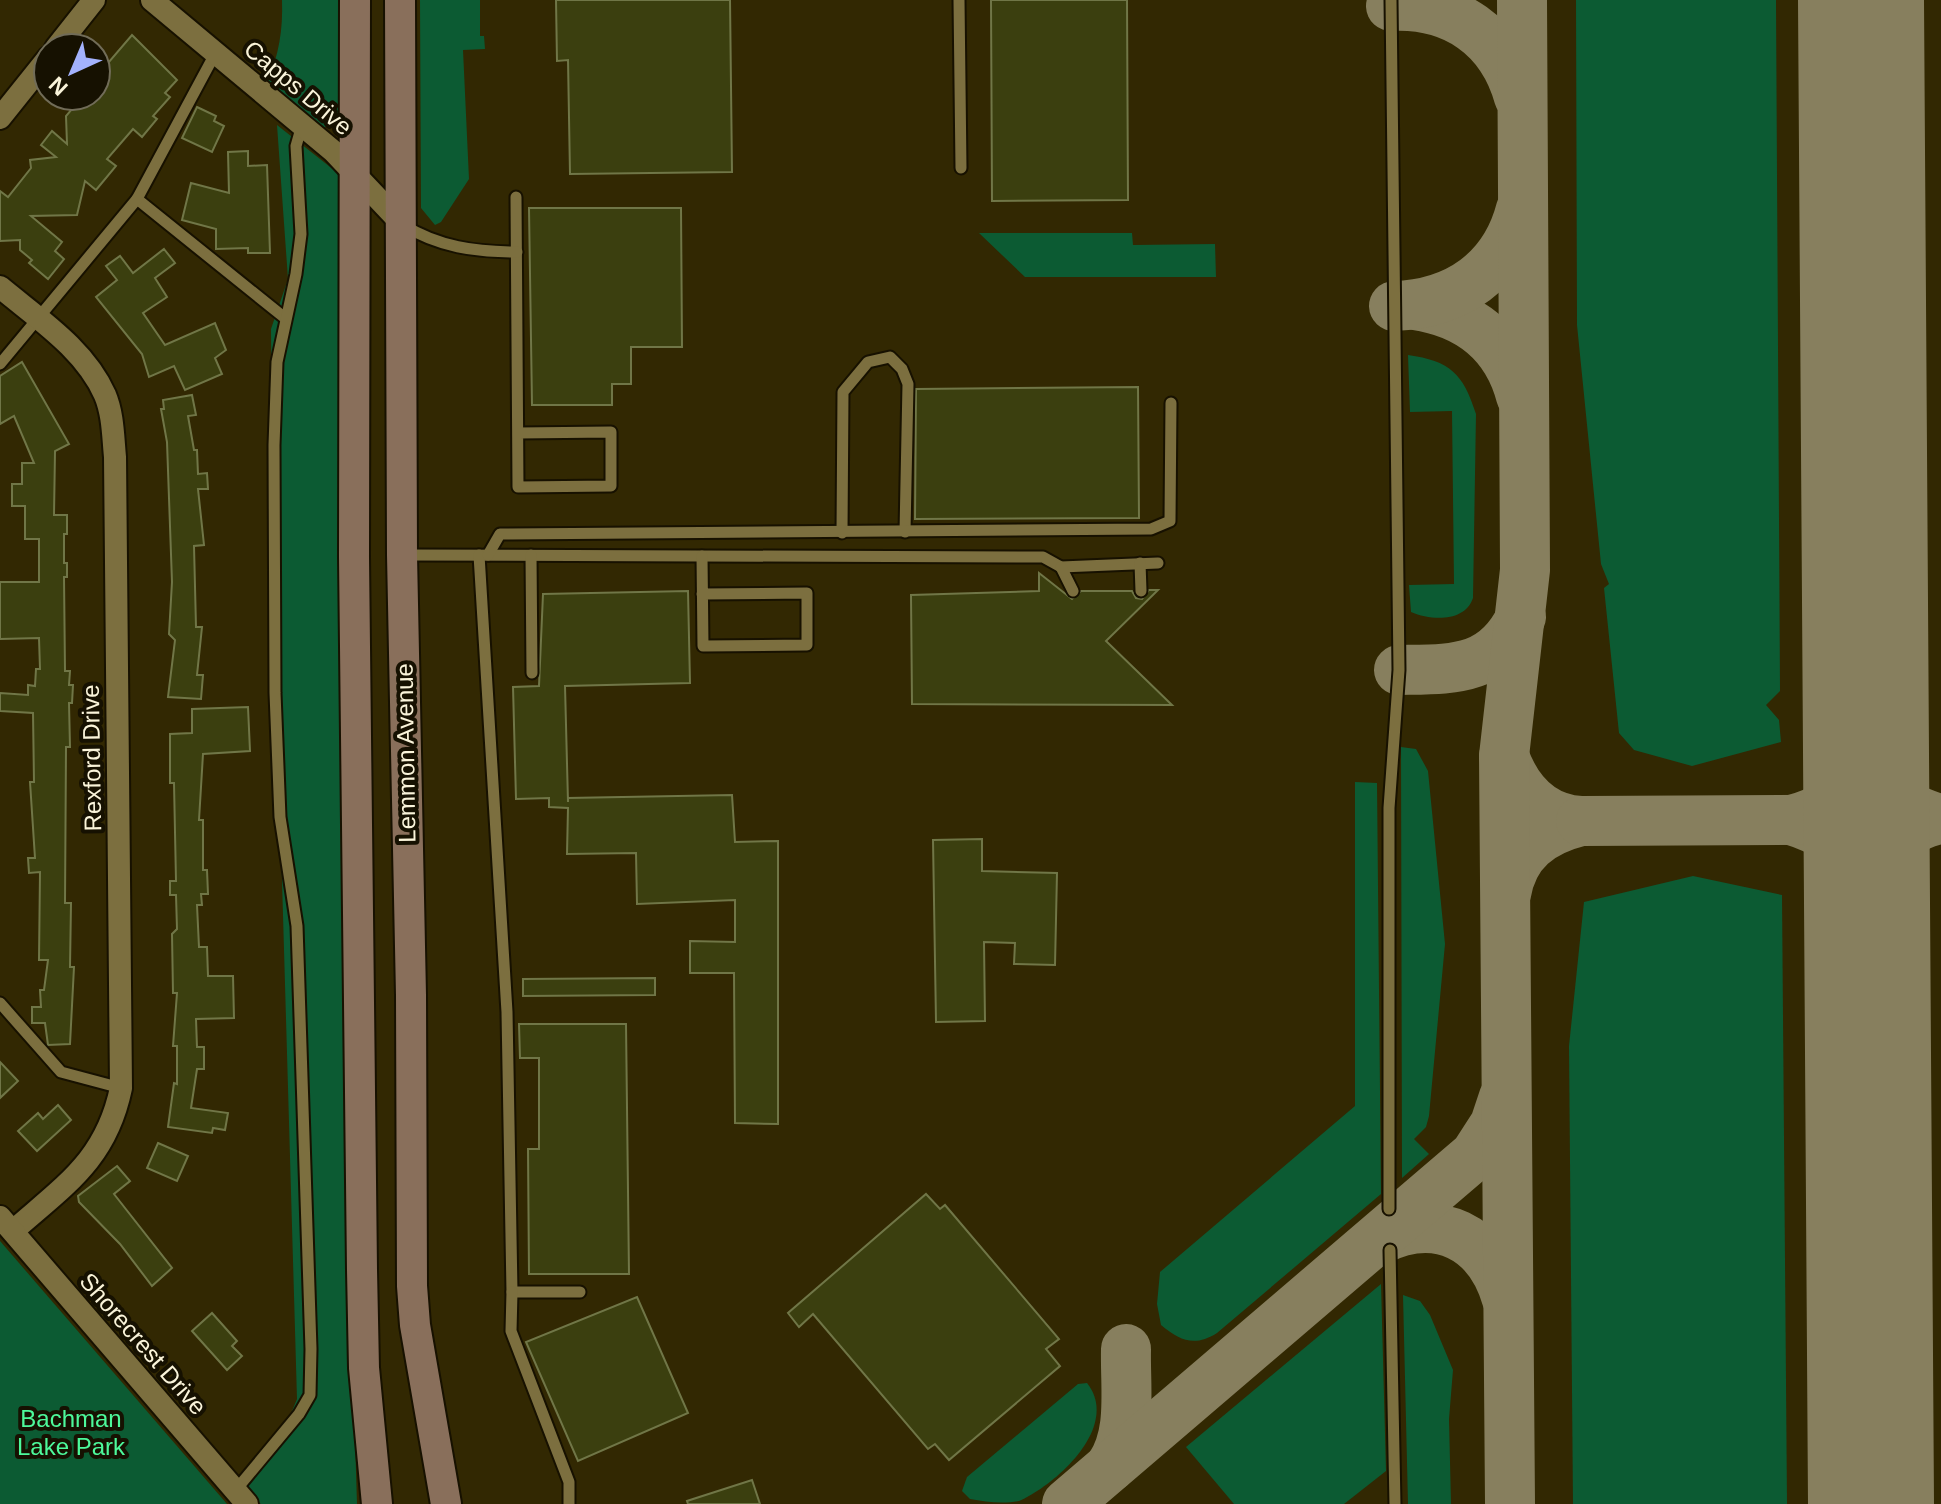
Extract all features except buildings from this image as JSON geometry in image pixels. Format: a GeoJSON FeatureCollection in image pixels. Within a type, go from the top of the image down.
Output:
{"type":"FeatureCollection","features":[{"type":"Feature","properties":{"kind":"main road","name":"Lemmon Avenue"},"geometry":{"type":"LineString","coordinates":[[355,0],[354,557],[364,1368],[377,1504]]}},
{"type":"Feature","properties":{"kind":"main road","name":"Lemmon Avenue"},"geometry":{"type":"LineString","coordinates":[[400,0],[402,555],[411,995],[412,1286],[415,1325],[446,1504]]}},
{"type":"Feature","properties":{"kind":"main road"},"geometry":{"type":"LineString","coordinates":[[354,557],[402,555]]}},
{"type":"Feature","properties":{"kind":"street"},"geometry":{"type":"LineString","coordinates":[[69,32],[94,0]]}},
{"type":"Feature","properties":{"kind":"street","name":"Capps Drive"},"geometry":{"type":"LineString","coordinates":[[152,0],[357,173],[402,224]]}},
{"type":"Feature","properties":{"kind":"street"},"geometry":{"type":"LineString","coordinates":[[0,118],[32,78]]}},
{"type":"Feature","properties":{"kind":"street","name":"Rexford Drive"},"geometry":{"type":"LineString","coordinates":[[0,287],[80,357],[100,385],[110,412],[115,457],[121,1088],[108,1135],[94,1156],[6,1224]]}},
{"type":"Feature","properties":{"kind":"street","name":"Shorecrest Drive"},"geometry":{"type":"LineString","coordinates":[[6,1224],[241,1498]]}},
{"type":"Feature","properties":{"kind":"lane"},"geometry":{"type":"LineString","coordinates":[[959,0],[961,168]]}},
{"type":"Feature","properties":{"kind":"lane"},"geometry":{"type":"LineString","coordinates":[[1389,1209],[1389,808],[1399,670],[1391,0]]}},
{"type":"Feature","properties":{"kind":"lane"},"geometry":{"type":"LineString","coordinates":[[0,364],[137,199],[216,52]]}},
{"type":"Feature","properties":{"kind":"lane"},"geometry":{"type":"LineString","coordinates":[[241,1498],[310,1395],[297,926],[280,817],[275,693],[274,445],[277,362],[296,274],[301,234],[296,146],[302,124]]}},
{"type":"Feature","properties":{"kind":"lane"},"geometry":{"type":"LineString","coordinates":[[516,197],[518,487],[611,486],[611,432],[518,433]]}},
{"type":"Feature","properties":{"kind":"lane"},"geometry":{"type":"LineString","coordinates":[[137,199],[285,318]]}},
{"type":"Feature","properties":{"kind":"lane"},"geometry":{"type":"LineString","coordinates":[[402,224],[429,241],[478,252],[517,252]]}},
{"type":"Feature","properties":{"kind":"lane"},"geometry":{"type":"LineString","coordinates":[[842,533],[843,392],[868,362],[890,357],[902,369],[908,384],[905,532]]}},
{"type":"Feature","properties":{"kind":"lane"},"geometry":{"type":"LineString","coordinates":[[569,1504],[569,1482],[511,1331],[507,1012],[483,555],[500,534],[1151,529],[1170,521],[1171,403]]}},
{"type":"Feature","properties":{"kind":"lane"},"geometry":{"type":"LineString","coordinates":[[402,555],[1043,557],[1061,567],[1158,563]]}},
{"type":"Feature","properties":{"kind":"lane"},"geometry":{"type":"LineString","coordinates":[[531,555],[532,673]]}},
{"type":"Feature","properties":{"kind":"lane"},"geometry":{"type":"LineString","coordinates":[[702,556],[702,594],[703,646],[807,645],[807,593],[702,594]]}},
{"type":"Feature","properties":{"kind":"lane"},"geometry":{"type":"LineString","coordinates":[[1140,563],[1141,591]]}},
{"type":"Feature","properties":{"kind":"lane"},"geometry":{"type":"LineString","coordinates":[[1061,567],[1073,591]]}},
{"type":"Feature","properties":{"kind":"lane"},"geometry":{"type":"LineString","coordinates":[[0,1003],[61,1072],[121,1088]]}},
{"type":"Feature","properties":{"kind":"lane"},"geometry":{"type":"LineString","coordinates":[[1390,1250],[1395,1504]]}},
{"type":"Feature","properties":{"kind":"lane"},"geometry":{"type":"LineString","coordinates":[[512,1292],[580,1292]]}},
{"type":"Feature","properties":{"kind":"green space"},"geometry":{"type":"Polygon","coordinates":[[[282,0],[340,0],[340,117],[329,127],[318,127],[267,83],[279,42],[282,0]]]}},
{"type":"Feature","properties":{"kind":"green space"},"geometry":{"type":"Polygon","coordinates":[[[420,0],[480,0],[480,36],[484,36],[485,49],[463,50],[469,179],[441,222],[435,225],[421,208],[420,0]]]}},
{"type":"Feature","properties":{"kind":"green space"},"geometry":{"type":"Polygon","coordinates":[[[1576,0],[1776,0],[1780,691],[1766,705],[1779,720],[1781,742],[1692,766],[1634,750],[1619,733],[1604,588],[1609,584],[1601,564],[1577,325],[1576,0]]]}},
{"type":"Feature","properties":{"kind":"green space"},"geometry":{"type":"Polygon","coordinates":[[[277,125],[339,174],[340,187],[349,1240],[357,1504],[261,1504],[251,1497],[245,1477],[282,1435],[297,1399],[273,569],[271,329],[288,279],[277,125]]]}},
{"type":"Feature","properties":{"kind":"green space"},"geometry":{"type":"Polygon","coordinates":[[[979,233],[1132,233],[1133,245],[1215,244],[1216,277],[1025,277],[979,233]]]}},
{"type":"Feature","properties":{"kind":"green space"},"geometry":{"type":"Polygon","coordinates":[[[1408,355],[1435,361],[1453,371],[1466,388],[1476,414],[1473,598],[1463,612],[1447,617],[1428,617],[1411,612],[1409,585],[1454,584],[1452,411],[1410,412],[1408,355]]]}},
{"type":"Feature","properties":{"kind":"green space"},"geometry":{"type":"Polygon","coordinates":[[[1401,747],[1416,749],[1428,771],[1445,944],[1429,1116],[1426,1127],[1414,1139],[1429,1154],[1402,1178],[1401,747]]]}},
{"type":"Feature","properties":{"kind":"green space"},"geometry":{"type":"Polygon","coordinates":[[[1355,782],[1377,783],[1381,1194],[1217,1333],[1195,1341],[1181,1338],[1161,1325],[1157,1304],[1160,1272],[1355,1106],[1355,782]]]}},
{"type":"Feature","properties":{"kind":"green space"},"geometry":{"type":"Polygon","coordinates":[[[1693,876],[1782,895],[1787,1504],[1573,1504],[1569,1046],[1584,902],[1693,876]]]}},
{"type":"Feature","properties":{"kind":"green space","name":"Bachman Lake Park"},"geometry":{"type":"Polygon","coordinates":[[[0,1241],[227,1504],[0,1504],[0,1241]]]}},
{"type":"Feature","properties":{"kind":"green space"},"geometry":{"type":"Polygon","coordinates":[[[1381,1284],[1386,1471],[1344,1504],[1234,1504],[1186,1447],[1381,1284]]]}},
{"type":"Feature","properties":{"kind":"green space"},"geometry":{"type":"Polygon","coordinates":[[[1403,1295],[1420,1301],[1430,1315],[1453,1370],[1449,1419],[1451,1504],[1408,1504],[1403,1295]]]}},
{"type":"Feature","properties":{"kind":"green space"},"geometry":{"type":"Polygon","coordinates":[[[1087,1383],[1095,1400],[1096,1417],[1080,1452],[1066,1468],[1019,1501],[970,1499],[962,1491],[967,1477],[1078,1384],[1087,1383]]]}},
{"type":"Feature","properties":{"kind":"taxiway"},"geometry":{"type":"LineString","coordinates":[[1510,1504],[1504,756],[1525,570],[1522,0]]}},
{"type":"Feature","properties":{"kind":"taxiway"},"geometry":{"type":"LineString","coordinates":[[1391,6],[1435,10],[1455,17],[1472,28],[1501,57],[1519,97]]}},
{"type":"Feature","properties":{"kind":"taxiway"},"geometry":{"type":"LineString","coordinates":[[1394,306],[1438,299],[1475,280],[1503,250],[1514,231],[1521,209]]}},
{"type":"Feature","properties":{"kind":"taxiway"},"geometry":{"type":"LineString","coordinates":[[1415,305],[1452,315],[1483,333],[1506,360],[1521,396]]}},
{"type":"Feature","properties":{"kind":"taxiway"},"geometry":{"type":"LineString","coordinates":[[1399,670],[1454,667],[1485,658],[1510,635],[1521,617]]}},
{"type":"Feature","properties":{"kind":"taxiway"},"geometry":{"type":"LineString","coordinates":[[1859,629],[1858,767],[1840,796],[1813,813],[1791,820],[1819,831],[1839,845],[1851,862],[1861,903],[1861,980]]}},
{"type":"Feature","properties":{"kind":"taxiway"},"geometry":{"type":"LineString","coordinates":[[1870,727],[1874,762],[1886,787],[1907,806],[1940,819],[1907,832],[1886,853],[1875,881],[1872,916]]}},
{"type":"Feature","properties":{"kind":"taxiway"},"geometry":{"type":"LineString","coordinates":[[1504,756],[1516,781],[1532,801],[1554,815],[1581,821],[1553,831],[1531,845],[1515,866],[1506,894]]}},
{"type":"Feature","properties":{"kind":"taxiway"},"geometry":{"type":"LineString","coordinates":[[1581,821],[1935,819]]}},
{"type":"Feature","properties":{"kind":"taxiway"},"geometry":{"type":"LineString","coordinates":[[1067,1504],[1475,1155],[1495,1124],[1504,1097]]}},
{"type":"Feature","properties":{"kind":"taxiway"},"geometry":{"type":"LineString","coordinates":[[1379,1240],[1421,1228],[1458,1235],[1474,1245],[1488,1260],[1499,1277],[1507,1299]]}},
{"type":"Feature","properties":{"kind":"taxiway"},"geometry":{"type":"LineString","coordinates":[[1110,1467],[1125,1425],[1126,1349]]}},
{"type":"Feature","properties":{"kind":"runway"},"geometry":{"type":"LineString","coordinates":[[1861,0],[1871,1504]]}}]}
